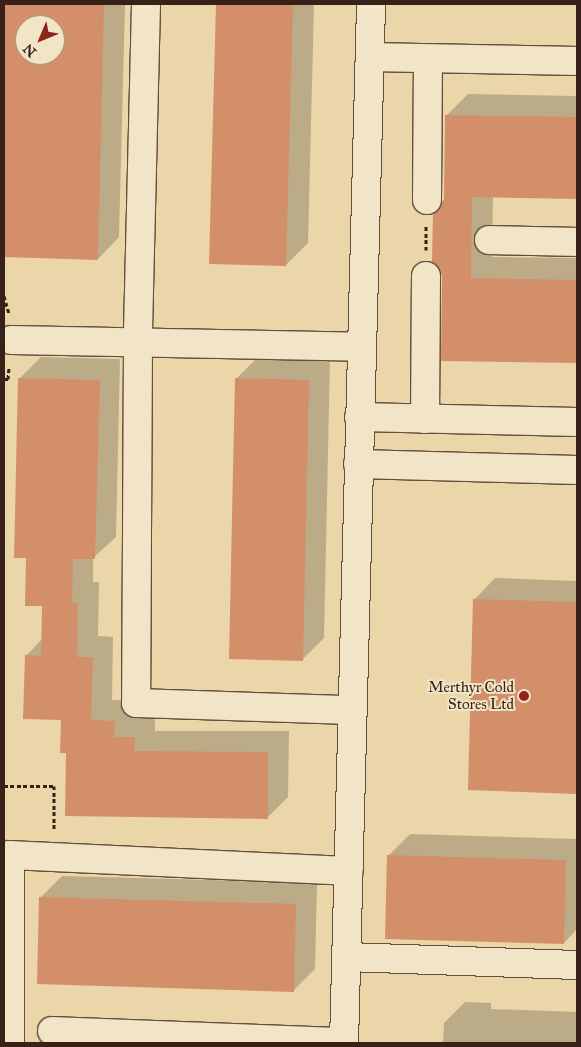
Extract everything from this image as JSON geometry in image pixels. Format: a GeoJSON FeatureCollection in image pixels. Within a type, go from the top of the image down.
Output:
{"type":"FeatureCollection","features":[{"type":"Feature","properties":{"kind":"lane"},"geometry":{"type":"LineString","coordinates":[[146,4],[138,343],[136,703],[352,710]]}},
{"type":"Feature","properties":{"kind":"lane"},"geometry":{"type":"LineString","coordinates":[[52,1031],[344,1043],[371,4]]}},
{"type":"Feature","properties":{"kind":"lane"},"geometry":{"type":"LineString","coordinates":[[370,57],[577,61]]}},
{"type":"Feature","properties":{"kind":"lane"},"geometry":{"type":"LineString","coordinates":[[427,200],[428,59]]}},
{"type":"Feature","properties":{"kind":"lane"},"geometry":{"type":"LineString","coordinates":[[489,240],[577,242]]}},
{"type":"Feature","properties":{"kind":"lane"},"geometry":{"type":"LineString","coordinates":[[425,419],[426,276]]}},
{"type":"Feature","properties":{"kind":"lane"},"geometry":{"type":"LineString","coordinates":[[10,340],[361,347]]}},
{"type":"Feature","properties":{"kind":"lane"},"geometry":{"type":"LineString","coordinates":[[359,417],[577,422]]}},
{"type":"Feature","properties":{"kind":"lane"},"geometry":{"type":"LineString","coordinates":[[358,464],[577,470]]}},
{"type":"Feature","properties":{"kind":"lane"},"geometry":{"type":"LineString","coordinates":[[10,1043],[10,855],[348,871]]}},
{"type":"Feature","properties":{"kind":"lane"},"geometry":{"type":"LineString","coordinates":[[346,957],[577,965]]}},
{"type":"Feature","properties":{"kind":"path"},"geometry":{"type":"LineString","coordinates":[[426,276],[427,200]]}},
{"type":"Feature","properties":{"kind":"path"},"geometry":{"type":"LineString","coordinates":[[4,786],[54,786],[54,857]]}},
{"type":"Feature","properties":{"kind":"building"},"geometry":{"type":"Polygon","coordinates":[[[4,4],[104,4],[98,260],[4,257],[4,4]]]}},
{"type":"Feature","properties":{"kind":"building"},"geometry":{"type":"Polygon","coordinates":[[[216,4],[293,4],[286,266],[209,264],[216,4]]]}},
{"type":"Feature","properties":{"kind":"building"},"geometry":{"type":"Polygon","coordinates":[[[445,115],[577,117],[577,199],[472,197],[471,278],[577,280],[577,363],[441,361],[442,276],[439,268],[432,262],[433,214],[444,199],[445,115]]]}},
{"type":"Feature","properties":{"kind":"building"},"geometry":{"type":"Polygon","coordinates":[[[18,378],[100,380],[95,559],[73,559],[72,603],[78,603],[77,657],[93,657],[91,720],[115,721],[114,737],[135,737],[134,751],[268,752],[268,819],[65,816],[66,753],[60,753],[61,720],[23,719],[25,655],[41,656],[42,606],[25,606],[26,558],[14,558],[18,378]]]}},
{"type":"Feature","properties":{"kind":"building"},"geometry":{"type":"Polygon","coordinates":[[[235,378],[309,380],[303,661],[229,659],[235,378]]]}},
{"type":"Feature","properties":{"kind":"building","name":"Merthyr Cold Stores Ltd"},"geometry":{"type":"Polygon","coordinates":[[[473,599],[577,602],[577,794],[468,790],[473,599]]]}},
{"type":"Feature","properties":{"kind":"building"},"geometry":{"type":"Polygon","coordinates":[[[387,855],[566,860],[564,944],[385,939],[387,855]]]}},
{"type":"Feature","properties":{"kind":"building"},"geometry":{"type":"Polygon","coordinates":[[[39,897],[296,904],[294,992],[37,984],[39,897]]]}},
{"type":"Feature","properties":{"kind":"place","name":"Merthyr Cold Stores Ltd"},"geometry":{"type":"Point","coordinates":[524,696]}}]}
